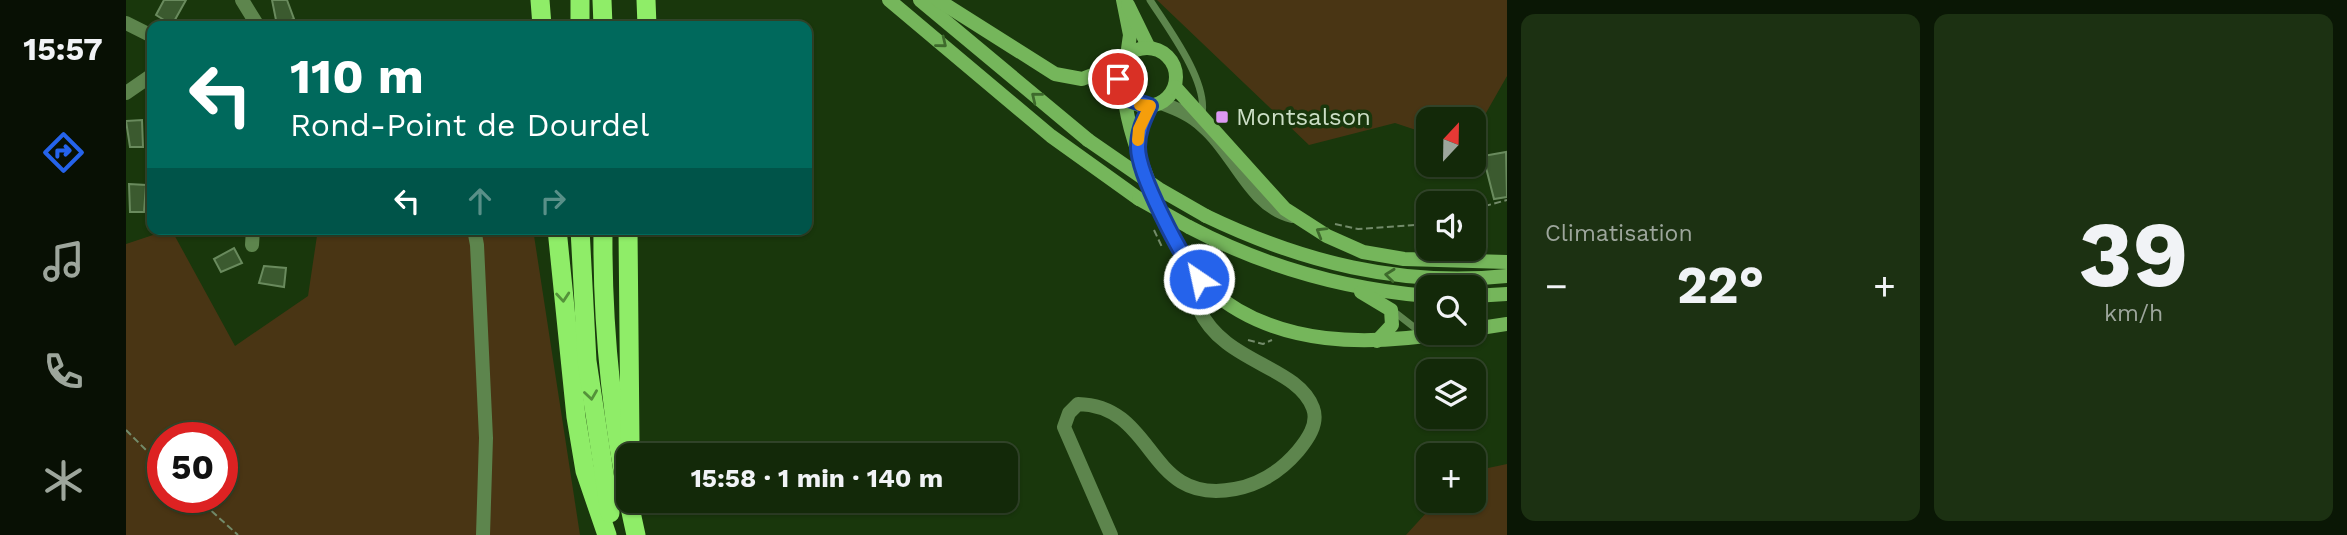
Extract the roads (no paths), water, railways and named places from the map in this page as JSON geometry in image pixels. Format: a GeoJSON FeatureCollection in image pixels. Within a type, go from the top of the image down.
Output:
{"type":"FeatureCollection","features":[{"type":"Feature","properties":{"kind":"highway"},"geometry":{"type":"LineString","coordinates":[[540,0],[542,21]]}},
{"type":"Feature","properties":{"kind":"highway"},"geometry":{"type":"LineString","coordinates":[[580,0],[580,21]]}},
{"type":"Feature","properties":{"kind":"highway"},"geometry":{"type":"LineString","coordinates":[[603,0],[603,21]]}},
{"type":"Feature","properties":{"kind":"highway"},"geometry":{"type":"LineString","coordinates":[[646,0],[647,21]]}},
{"type":"Feature","properties":{"kind":"highway"},"geometry":{"type":"LineString","coordinates":[[558,235],[569,360],[585,471],[607,535]]}},
{"type":"Feature","properties":{"kind":"highway"},"geometry":{"type":"LineString","coordinates":[[580,235],[587,361],[601,470],[615,535]]}},
{"type":"Feature","properties":{"kind":"highway"},"geometry":{"type":"LineString","coordinates":[[603,235],[607,357],[620,465],[636,535]]}},
{"type":"Feature","properties":{"kind":"highway"},"geometry":{"type":"LineString","coordinates":[[628,235],[627,415],[630,443]]}},
{"type":"Feature","properties":{"kind":"highway"},"geometry":{"type":"LineString","coordinates":[[641,513],[645,535]]}},
{"type":"Feature","properties":{"kind":"main road"},"geometry":{"type":"LineString","coordinates":[[889,0],[1052,136],[1139,199],[1189,228],[1258,260],[1352,286],[1416,294]]}},
{"type":"Feature","properties":{"kind":"main road"},"geometry":{"type":"LineString","coordinates":[[920,0],[1088,140],[1159,189],[1206,216],[1284,250],[1380,274],[1433,279],[1507,276]]}},
{"type":"Feature","properties":{"kind":"main road"},"geometry":{"type":"LineString","coordinates":[[938,0],[1055,74],[1082,79],[1149,48],[1166,54],[1172,61],[1177,78],[1175,87],[1156,104],[1139,129],[1138,149]]}},
{"type":"Feature","properties":{"kind":"main road"},"geometry":{"type":"LineString","coordinates":[[1124,0],[1130,35],[1118,79],[1124,94],[1130,136],[1138,149],[1169,231],[1190,268],[1208,289],[1240,312],[1277,329],[1296,334],[1377,341],[1416,338]]}},
{"type":"Feature","properties":{"kind":"main road"},"geometry":{"type":"LineString","coordinates":[[1124,0],[1132,10],[1149,48]]}},
{"type":"Feature","properties":{"kind":"main road"},"geometry":{"type":"LineString","coordinates":[[1175,87],[1262,185],[1296,216],[1327,236],[1363,252],[1404,259],[1507,262]]}},
{"type":"Feature","properties":{"kind":"main road"},"geometry":{"type":"LineString","coordinates":[[1124,94],[1136,103],[1156,104]]}},
{"type":"Feature","properties":{"kind":"main road"},"geometry":{"type":"LineString","coordinates":[[1352,286],[1391,310],[1392,325],[1377,341]]}},
{"type":"Feature","properties":{"kind":"main road"},"geometry":{"type":"LineString","coordinates":[[1486,295],[1507,294]]}},
{"type":"Feature","properties":{"kind":"main road"},"geometry":{"type":"LineString","coordinates":[[1486,327],[1507,324]]}},
{"type":"Feature","properties":{"kind":"street"},"geometry":{"type":"LineString","coordinates":[[242,0],[255,21]]}},
{"type":"Feature","properties":{"kind":"street"},"geometry":{"type":"LineString","coordinates":[[126,23],[147,34]]}},
{"type":"Feature","properties":{"kind":"street"},"geometry":{"type":"LineString","coordinates":[[126,93],[147,78]]}},
{"type":"Feature","properties":{"kind":"street"},"geometry":{"type":"LineString","coordinates":[[1156,104],[1189,115],[1207,128],[1258,193],[1276,210],[1296,216]]}},
{"type":"Feature","properties":{"kind":"street"},"geometry":{"type":"LineString","coordinates":[[252,245],[253,235]]}},
{"type":"Feature","properties":{"kind":"street"},"geometry":{"type":"LineString","coordinates":[[475,235],[486,438],[483,535]]}},
{"type":"Feature","properties":{"kind":"street"},"geometry":{"type":"LineString","coordinates":[[1111,535],[1064,427],[1069,413],[1078,404],[1112,410],[1130,423],[1172,475],[1189,488],[1209,492],[1252,485],[1276,472],[1296,453],[1312,430],[1314,408],[1301,389],[1237,352],[1214,333],[1199,309],[1208,289]]}},
{"type":"Feature","properties":{"kind":"lane"},"geometry":{"type":"LineString","coordinates":[[1150,0],[1183,53],[1204,101],[1202,116]]}},
{"type":"Feature","properties":{"kind":"lane"},"geometry":{"type":"LineString","coordinates":[[1391,310],[1416,329]]}},
{"type":"Feature","properties":{"kind":"place","name":"Montsalson"},"geometry":{"type":"Point","coordinates":[1222,117]}}]}
